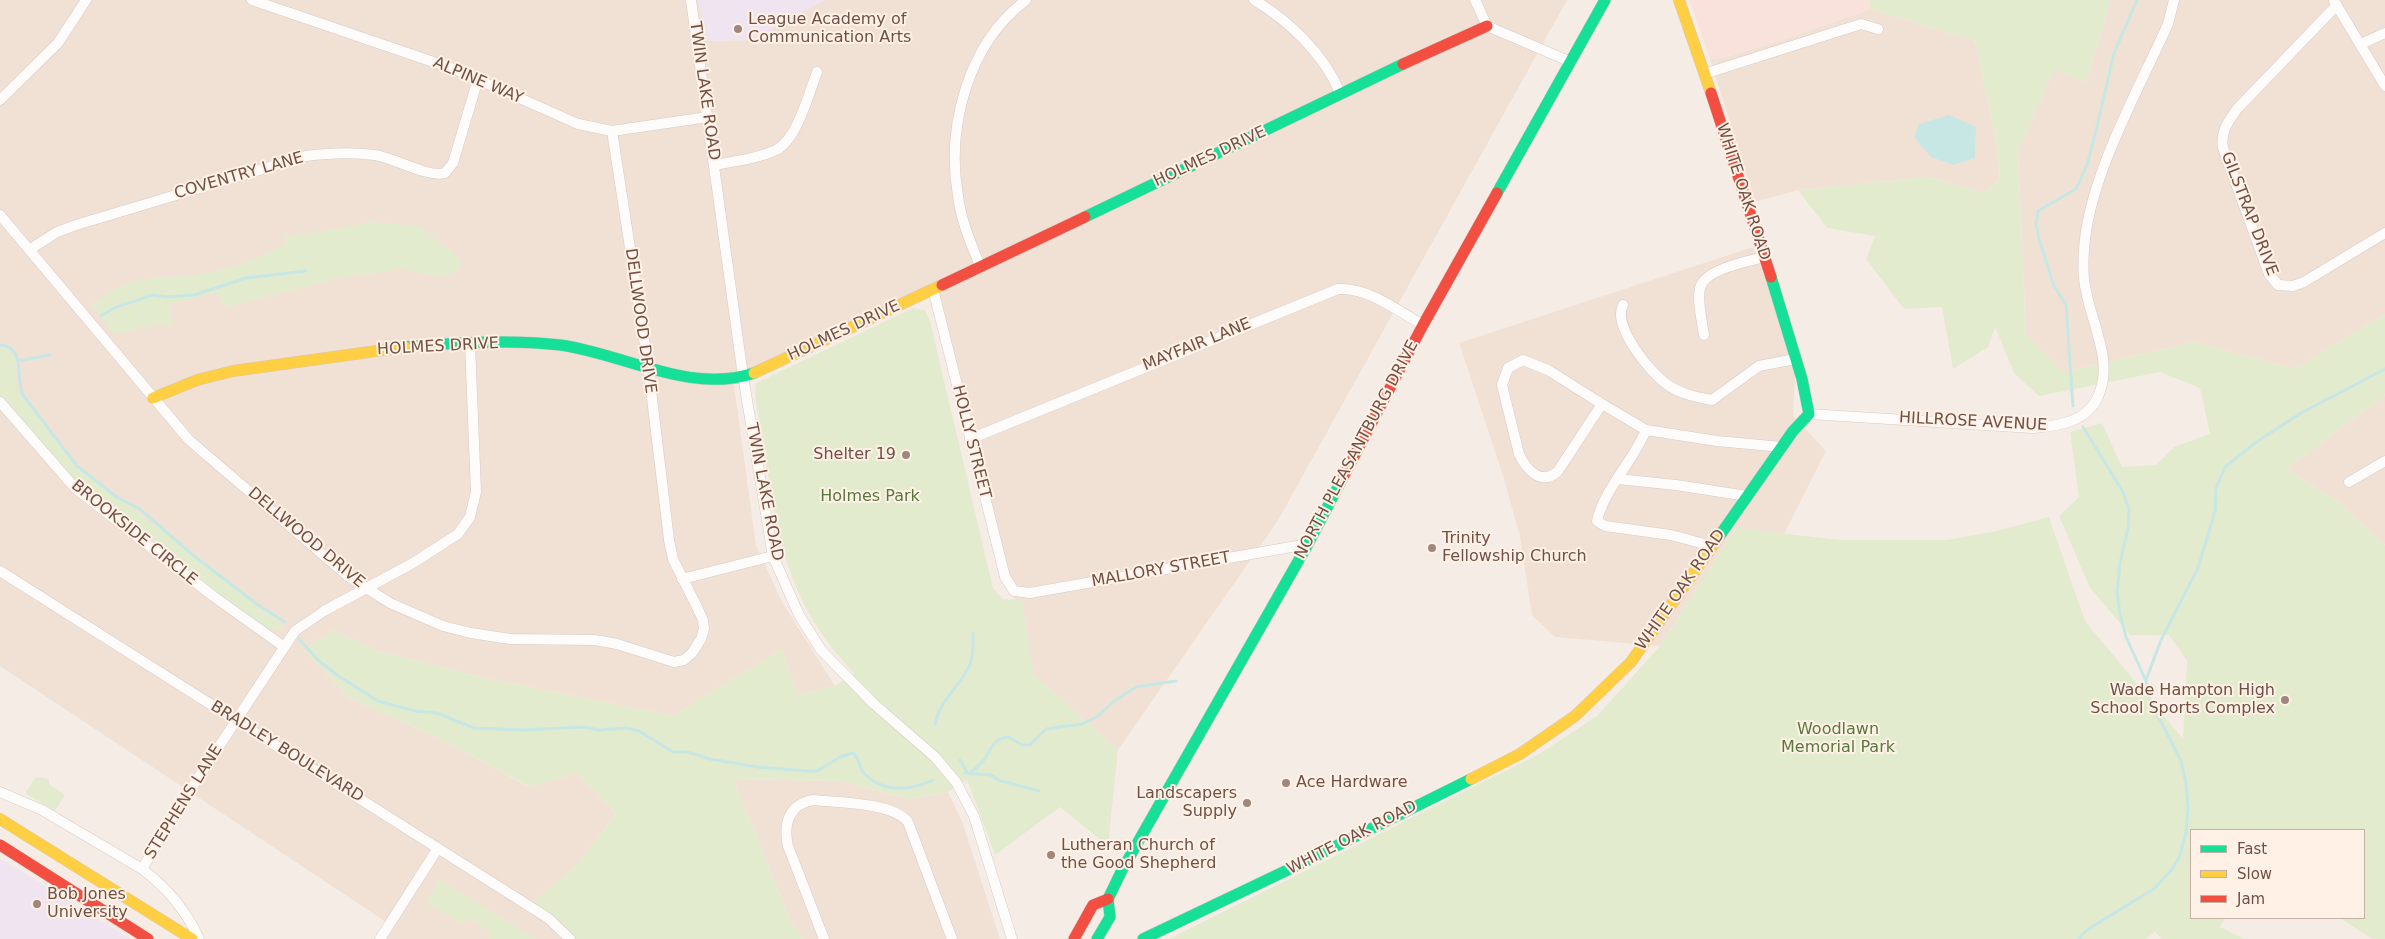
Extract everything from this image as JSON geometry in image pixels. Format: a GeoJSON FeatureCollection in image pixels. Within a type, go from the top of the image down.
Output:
{"type":"FeatureCollection","features":[{"type":"Feature","properties":{"kind":"street"},"geometry":{"type":"LineString","coordinates":[[0,100],[58,43],[86,0]]}},
{"type":"Feature","properties":{"kind":"street","name":"ALPINE WAY"},"geometry":{"type":"LineString","coordinates":[[252,0],[478,79],[561,118],[612,131],[708,117]]}},
{"type":"Feature","properties":{"kind":"street","name":"TWIN LAKE ROAD"},"geometry":{"type":"LineString","coordinates":[[690,0],[743,376],[773,556],[799,615],[821,650],[862,694],[940,762],[956,782],[974,816],[1012,939]]}},
{"type":"Feature","properties":{"kind":"street"},"geometry":{"type":"LineString","coordinates":[[980,266],[965,226],[958,196],[955,174],[957,125],[969,80],[986,42],[1007,16],[1026,0]]}},
{"type":"Feature","properties":{"kind":"street"},"geometry":{"type":"LineString","coordinates":[[1254,0],[1297,33],[1328,71],[1340,93]]}},
{"type":"Feature","properties":{"kind":"street"},"geometry":{"type":"LineString","coordinates":[[1476,0],[1487,26],[1571,62]]}},
{"type":"Feature","properties":{"kind":"street","name":"NORTH PLEASANTBURG DRIVE"},"geometry":{"type":"LineString","coordinates":[[1096,939],[1110,916],[1108,899],[1308,544],[1423,325],[1605,0]]}},
{"type":"Feature","properties":{"kind":"street","name":"WHITE OAK ROAD"},"geometry":{"type":"LineString","coordinates":[[1143,939],[1296,866],[1520,754],[1560,728],[1590,703],[1631,662],[1782,447],[1809,414],[1802,379],[1743,187],[1679,0]]}},
{"type":"Feature","properties":{"kind":"street","name":"HILLROSE AVENUE"},"geometry":{"type":"LineString","coordinates":[[1809,414],[2032,428],[2068,423],[2082,416],[2091,407],[2100,394],[2104,372],[2084,272],[2088,218],[2107,158],[2168,24],[2174,0]]}},
{"type":"Feature","properties":{"kind":"street"},"geometry":{"type":"LineString","coordinates":[[2335,2],[2385,86]]}},
{"type":"Feature","properties":{"kind":"street","name":"GILSTRAP DRIVE"},"geometry":{"type":"LineString","coordinates":[[2335,2],[2236,109],[2225,126],[2223,148],[2269,274],[2278,284],[2285,287],[2299,284],[2385,233]]}},
{"type":"Feature","properties":{"kind":"street"},"geometry":{"type":"LineString","coordinates":[[1704,74],[1861,24],[1878,29]]}},
{"type":"Feature","properties":{"kind":"street","name":"HOLMES DRIVE"},"geometry":{"type":"LineString","coordinates":[[153,398],[199,380],[224,373],[396,347],[470,344],[568,346],[688,376],[723,378],[743,376],[768,367],[1250,138],[1340,93],[1487,26]]}},
{"type":"Feature","properties":{"kind":"street"},"geometry":{"type":"LineString","coordinates":[[2361,44],[2385,32]]}},
{"type":"Feature","properties":{"kind":"street"},"geometry":{"type":"LineString","coordinates":[[714,165],[754,158],[777,150],[785,143],[793,131],[817,72]]}},
{"type":"Feature","properties":{"kind":"street","name":"COVENTRY LANE"},"geometry":{"type":"LineString","coordinates":[[29,250],[57,232],[76,225],[306,156],[336,153],[376,155],[403,162],[434,174],[445,173],[453,163],[478,79]]}},
{"type":"Feature","properties":{"kind":"street","name":"DELLWOOD DRIVE"},"geometry":{"type":"LineString","coordinates":[[0,215],[190,440],[349,577],[366,589],[410,613],[443,626],[471,633],[510,639],[595,640],[617,644],[674,662],[684,660],[692,653],[701,639],[704,629],[700,613],[673,559],[669,540],[648,365],[612,131]]}},
{"type":"Feature","properties":{"kind":"street"},"geometry":{"type":"LineString","coordinates":[[1704,335],[1700,292],[1705,279],[1716,271],[1764,257]]}},
{"type":"Feature","properties":{"kind":"street","name":"MAYFAIR LANE"},"geometry":{"type":"LineString","coordinates":[[970,439],[1338,288],[1361,291],[1423,325]]}},
{"type":"Feature","properties":{"kind":"street","name":"HOLLY STREET"},"geometry":{"type":"LineString","coordinates":[[933,289],[1005,577],[1014,592]]}},
{"type":"Feature","properties":{"kind":"street"},"geometry":{"type":"LineString","coordinates":[[1622,305],[1620,314],[1622,323],[1645,363],[1668,385],[1689,395],[1712,400],[1759,366],[1796,359]]}},
{"type":"Feature","properties":{"kind":"street","name":"STEPHENS LANE"},"geometry":{"type":"LineString","coordinates":[[142,869],[283,646],[295,631],[311,619],[443,545],[458,534],[472,512],[475,500],[476,476],[470,344]]}},
{"type":"Feature","properties":{"kind":"street"},"geometry":{"type":"LineString","coordinates":[[1602,404],[1558,471],[1551,476],[1539,477],[1526,467],[1519,454],[1502,384],[1504,376],[1511,365],[1518,361],[1528,360],[1646,430],[1717,441],[1782,447]]}},
{"type":"Feature","properties":{"kind":"street","name":"BROOKSIDE CIRCLE"},"geometry":{"type":"LineString","coordinates":[[0,402],[75,488],[213,596],[283,646]]}},
{"type":"Feature","properties":{"kind":"street"},"geometry":{"type":"LineString","coordinates":[[1646,430],[1640,445],[1601,508],[1597,521],[1599,524],[1671,535],[1712,546]]}},
{"type":"Feature","properties":{"kind":"street"},"geometry":{"type":"LineString","coordinates":[[2349,482],[2385,461]]}},
{"type":"Feature","properties":{"kind":"street"},"geometry":{"type":"LineString","coordinates":[[1618,480],[1676,485],[1747,496]]}},
{"type":"Feature","properties":{"kind":"street","name":"MALLORY STREET"},"geometry":{"type":"LineString","coordinates":[[1014,592],[1030,593],[1308,544]]}},
{"type":"Feature","properties":{"kind":"street"},"geometry":{"type":"LineString","coordinates":[[682,579],[773,556]]}},
{"type":"Feature","properties":{"kind":"street","name":"BRADLEY BOULEVARD"},"geometry":{"type":"LineString","coordinates":[[0,571],[548,918],[570,939]]}},
{"type":"Feature","properties":{"kind":"street","name":"STEPHENS LANE"},"geometry":{"type":"LineString","coordinates":[[0,792],[42,810],[142,869],[154,878],[187,916],[199,939]]}},
{"type":"Feature","properties":{"kind":"street"},"geometry":{"type":"LineString","coordinates":[[824,939],[788,846],[786,831],[788,818],[794,808],[804,801],[813,800],[882,808],[904,816],[908,822],[952,939]]}},
{"type":"Feature","properties":{"kind":"street"},"geometry":{"type":"LineString","coordinates":[[0,819],[192,939]]}},
{"type":"Feature","properties":{"kind":"street"},"geometry":{"type":"LineString","coordinates":[[0,845],[148,939]]}},
{"type":"Feature","properties":{"kind":"street"},"geometry":{"type":"LineString","coordinates":[[380,939],[438,848]]}},
{"type":"Feature","properties":{"kind":"street","name":"NORTH PLEASANTBURG DRIVE"},"geometry":{"type":"LineString","coordinates":[[1074,939],[1093,905],[1108,899]]}},
{"type":"Feature","properties":{"kind":"shaded area"},"geometry":{"type":"Polygon","coordinates":[[[0,0],[698,0],[707,41],[752,40],[824,0],[1567,0],[1277,522],[1118,750],[1027,669],[1016,607],[929,292],[733,378],[756,545],[782,602],[835,686],[798,695],[782,649],[673,716],[476,676],[378,651],[333,630],[304,650],[350,698],[441,739],[529,787],[576,773],[616,814],[574,868],[531,904],[561,939],[381,939],[389,924],[0,666],[0,0]]]}},
{"type":"Feature","properties":{"kind":"shaded area","name":"League Academy of Communication Arts"},"geometry":{"type":"Polygon","coordinates":[[[698,0],[824,0],[752,40],[707,41],[698,0]]]}},
{"type":"Feature","properties":{"kind":"shaded area"},"geometry":{"type":"Polygon","coordinates":[[[1689,0],[1869,0],[1871,9],[1779,41],[1726,57],[1710,59],[1689,0]]]}},
{"type":"Feature","properties":{"kind":"shaded area"},"geometry":{"type":"Polygon","coordinates":[[[2111,0],[2385,0],[2385,314],[2295,369],[2195,342],[2062,372],[2026,335],[2018,152],[2054,69],[2086,82],[2111,0]]]}},
{"type":"Feature","properties":{"kind":"shaded area"},"geometry":{"type":"Polygon","coordinates":[[[1871,9],[1975,41],[1996,140],[2000,179],[1983,193],[1929,177],[1798,190],[1755,202],[1710,59],[1726,57],[1779,41],[1871,9]]]}},
{"type":"Feature","properties":{"kind":"shaded area"},"geometry":{"type":"Polygon","coordinates":[[[1753,247],[1796,358],[1793,416],[1826,451],[1784,534],[1736,528],[1660,646],[1555,637],[1532,615],[1520,537],[1504,479],[1459,343],[1753,247]]]}},
{"type":"Feature","properties":{"kind":"shaded area"},"geometry":{"type":"Polygon","coordinates":[[[2385,395],[2385,545],[2337,501],[2286,469],[2385,395]]]}},
{"type":"Feature","properties":{"kind":"shaded area"},"geometry":{"type":"Polygon","coordinates":[[[733,779],[841,781],[909,799],[948,792],[962,821],[1000,939],[803,939],[792,924],[733,779]]]}},
{"type":"Feature","properties":{"kind":"shaded area","name":"Bob Jones University"},"geometry":{"type":"Polygon","coordinates":[[[0,858],[18,869],[130,939],[0,939],[0,858]]]}},
{"type":"Feature","properties":{"kind":"green space","name":"Woodlawn Memorial Park"},"geometry":{"type":"Polygon","coordinates":[[[1869,0],[2111,0],[2086,82],[2054,70],[2018,152],[2026,335],[2062,372],[2195,342],[2295,369],[2385,314],[2385,395],[2286,469],[2337,501],[2385,545],[2385,939],[2372,939],[2342,919],[2365,919],[2365,829],[2190,829],[2190,919],[2224,919],[2220,927],[2244,939],[2162,939],[2155,932],[2146,939],[1169,939],[1539,754],[1597,716],[1660,646],[1736,528],[1840,540],[1947,540],[1996,531],[2049,517],[2085,621],[2183,739],[2187,661],[2169,635],[2130,635],[2090,588],[2059,516],[2079,497],[2070,432],[2102,423],[2122,467],[2156,465],[2174,447],[2210,434],[2200,388],[2160,372],[2039,396],[2014,373],[1995,327],[1988,347],[1953,369],[1942,307],[1904,309],[1866,259],[1875,236],[1827,228],[1798,190],[1929,177],[1983,193],[2000,179],[1996,140],[1975,41],[1871,9],[1869,0]]]}},
{"type":"Feature","properties":{"kind":"green space"},"geometry":{"type":"Polygon","coordinates":[[[369,222],[420,226],[462,261],[457,272],[437,277],[404,269],[339,278],[227,307],[215,293],[170,304],[173,326],[150,326],[114,334],[91,305],[118,287],[135,281],[209,273],[248,261],[285,245],[285,236],[327,231],[369,222]]]}},
{"type":"Feature","properties":{"kind":"green space","name":"Holmes Park"},"geometry":{"type":"Polygon","coordinates":[[[913,308],[925,310],[930,321],[993,588],[1003,599],[1022,600],[1034,675],[1118,750],[1108,846],[1060,807],[995,855],[967,780],[948,792],[909,799],[841,781],[733,779],[792,924],[803,939],[561,939],[530,904],[574,868],[616,814],[576,773],[530,787],[441,739],[350,698],[304,650],[333,630],[378,651],[476,676],[673,716],[782,649],[798,695],[835,686],[854,673],[814,622],[789,569],[774,511],[756,406],[756,383],[913,308]]]}},
{"type":"Feature","properties":{"kind":"green space"},"geometry":{"type":"Polygon","coordinates":[[[0,345],[8,349],[16,359],[16,379],[20,393],[72,461],[217,570],[254,605],[272,615],[285,627],[280,630],[268,630],[208,587],[85,490],[64,471],[0,396],[0,345]]]}},
{"type":"Feature","properties":{"kind":"green space"},"geometry":{"type":"Polygon","coordinates":[[[36,777],[49,779],[49,784],[65,795],[55,811],[25,793],[36,777]]]}},
{"type":"Feature","properties":{"kind":"green space"},"geometry":{"type":"Polygon","coordinates":[[[440,880],[536,939],[488,939],[491,933],[468,918],[463,925],[426,902],[440,880]]]}},
{"type":"Feature","properties":{"kind":"water"},"geometry":{"type":"Polygon","coordinates":[[[1949,115],[1976,127],[1975,158],[1953,165],[1931,157],[1914,137],[1919,124],[1949,115]]]}},
{"type":"Feature","properties":{"kind":"waterway"},"geometry":{"type":"LineString","coordinates":[[2073,406],[2066,305],[2054,286],[2039,239],[2036,224],[2038,211],[2076,189],[2087,165],[2114,53],[2137,0]]}},
{"type":"Feature","properties":{"kind":"waterway"},"geometry":{"type":"LineString","coordinates":[[101,316],[114,308],[153,295],[166,297],[194,295],[246,278],[306,271]]}},
{"type":"Feature","properties":{"kind":"waterway"},"geometry":{"type":"LineString","coordinates":[[0,345],[8,347],[17,357],[23,395],[77,466],[118,498],[140,509],[194,556],[258,605],[285,622]]}},
{"type":"Feature","properties":{"kind":"waterway"},"geometry":{"type":"LineString","coordinates":[[18,361],[50,355]]}},
{"type":"Feature","properties":{"kind":"waterway"},"geometry":{"type":"LineString","coordinates":[[2146,680],[2161,640],[2198,568],[2215,511],[2216,488],[2225,467],[2255,443],[2301,413],[2385,369]]}},
{"type":"Feature","properties":{"kind":"waterway"},"geometry":{"type":"LineString","coordinates":[[2078,939],[2087,930],[2155,888],[2172,869],[2180,856],[2186,832],[2188,808],[2186,783],[2181,761],[2150,700],[2146,681],[2126,637],[2120,614],[2117,592],[2120,563],[2128,528],[2129,510],[2123,492],[2083,427]]}},
{"type":"Feature","properties":{"kind":"waterway"},"geometry":{"type":"LineString","coordinates":[[935,725],[941,707],[970,664],[973,653],[973,633]]}},
{"type":"Feature","properties":{"kind":"waterway"},"geometry":{"type":"LineString","coordinates":[[299,639],[319,661],[378,701],[415,711],[437,713],[474,728],[524,730],[583,727],[600,730],[627,728],[639,731],[673,752],[688,752],[710,759],[758,767],[807,771],[817,771],[840,757],[853,753],[857,757],[864,773],[879,784],[888,787],[906,788],[933,780]]}},
{"type":"Feature","properties":{"kind":"waterway"},"geometry":{"type":"LineString","coordinates":[[971,772],[982,762],[998,740],[1008,737],[1022,745],[1030,745],[1046,729],[1082,724],[1098,716],[1114,701],[1136,687],[1176,681]]}},
{"type":"Feature","properties":{"kind":"waterway"},"geometry":{"type":"LineString","coordinates":[[960,760],[967,772]]}},
{"type":"Feature","properties":{"kind":"waterway"},"geometry":{"type":"LineString","coordinates":[[965,773],[991,775],[998,780],[1039,791]]}},
{"type":"Feature","properties":{"kind":"traffic: fast"},"geometry":{"type":"LineString","coordinates":[[1497,193],[1605,0]]}},
{"type":"Feature","properties":{"kind":"traffic: fast"},"geometry":{"type":"LineString","coordinates":[[1085,217],[1403,64]]}},
{"type":"Feature","properties":{"kind":"traffic: fast"},"geometry":{"type":"LineString","coordinates":[[1718,538],[1793,431],[1809,414],[1802,379],[1771,277]]}},
{"type":"Feature","properties":{"kind":"traffic: fast"},"geometry":{"type":"LineString","coordinates":[[405,347],[482,342],[541,343],[584,349],[681,376],[706,379],[730,378],[754,373]]}},
{"type":"Feature","properties":{"kind":"traffic: fast"},"geometry":{"type":"LineString","coordinates":[[1097,939],[1110,917],[1108,899],[1122,870],[1308,544],[1340,483]]}},
{"type":"Feature","properties":{"kind":"traffic: fast"},"geometry":{"type":"LineString","coordinates":[[1143,939],[1471,779]]}},
{"type":"Feature","properties":{"kind":"traffic: slow"},"geometry":{"type":"LineString","coordinates":[[1679,0],[1711,93]]}},
{"type":"Feature","properties":{"kind":"traffic: slow"},"geometry":{"type":"LineString","coordinates":[[754,373],[942,285]]}},
{"type":"Feature","properties":{"kind":"traffic: slow"},"geometry":{"type":"LineString","coordinates":[[153,398],[197,380],[233,371],[405,347]]}},
{"type":"Feature","properties":{"kind":"traffic: slow"},"geometry":{"type":"LineString","coordinates":[[1471,779],[1520,754],[1575,716],[1631,662],[1718,538]]}},
{"type":"Feature","properties":{"kind":"traffic: slow"},"geometry":{"type":"LineString","coordinates":[[0,819],[192,939]]}},
{"type":"Feature","properties":{"kind":"traffic: jam"},"geometry":{"type":"LineString","coordinates":[[1403,64],[1487,26]]}},
{"type":"Feature","properties":{"kind":"traffic: jam"},"geometry":{"type":"LineString","coordinates":[[1711,93],[1771,277]]}},
{"type":"Feature","properties":{"kind":"traffic: jam"},"geometry":{"type":"LineString","coordinates":[[1340,483],[1423,325],[1497,193]]}},
{"type":"Feature","properties":{"kind":"traffic: jam"},"geometry":{"type":"LineString","coordinates":[[942,285],[1085,217]]}},
{"type":"Feature","properties":{"kind":"traffic: jam"},"geometry":{"type":"LineString","coordinates":[[0,845],[148,939]]}},
{"type":"Feature","properties":{"kind":"traffic: jam"},"geometry":{"type":"LineString","coordinates":[[1074,939],[1093,905],[1108,899]]}},
{"type":"Feature","properties":{"kind":"place","name":"League Academy of Communication Arts"},"geometry":{"type":"Point","coordinates":[738,29]}},
{"type":"Feature","properties":{"kind":"place","name":"Shelter 19"},"geometry":{"type":"Point","coordinates":[906,455]}},
{"type":"Feature","properties":{"kind":"place","name":"Trinity Fellowship Church"},"geometry":{"type":"Point","coordinates":[1432,548]}},
{"type":"Feature","properties":{"kind":"place","name":"Wade Hampton High School Sports Complex"},"geometry":{"type":"Point","coordinates":[2285,700]}},
{"type":"Feature","properties":{"kind":"place","name":"Ace Hardware"},"geometry":{"type":"Point","coordinates":[1286,783]}},
{"type":"Feature","properties":{"kind":"place","name":"Landscapers Supply"},"geometry":{"type":"Point","coordinates":[1247,803]}},
{"type":"Feature","properties":{"kind":"place","name":"Lutheran Church of the Good Shepherd"},"geometry":{"type":"Point","coordinates":[1051,855]}},
{"type":"Feature","properties":{"kind":"place","name":"Bob Jones University"},"geometry":{"type":"Point","coordinates":[37,904]}}]}
